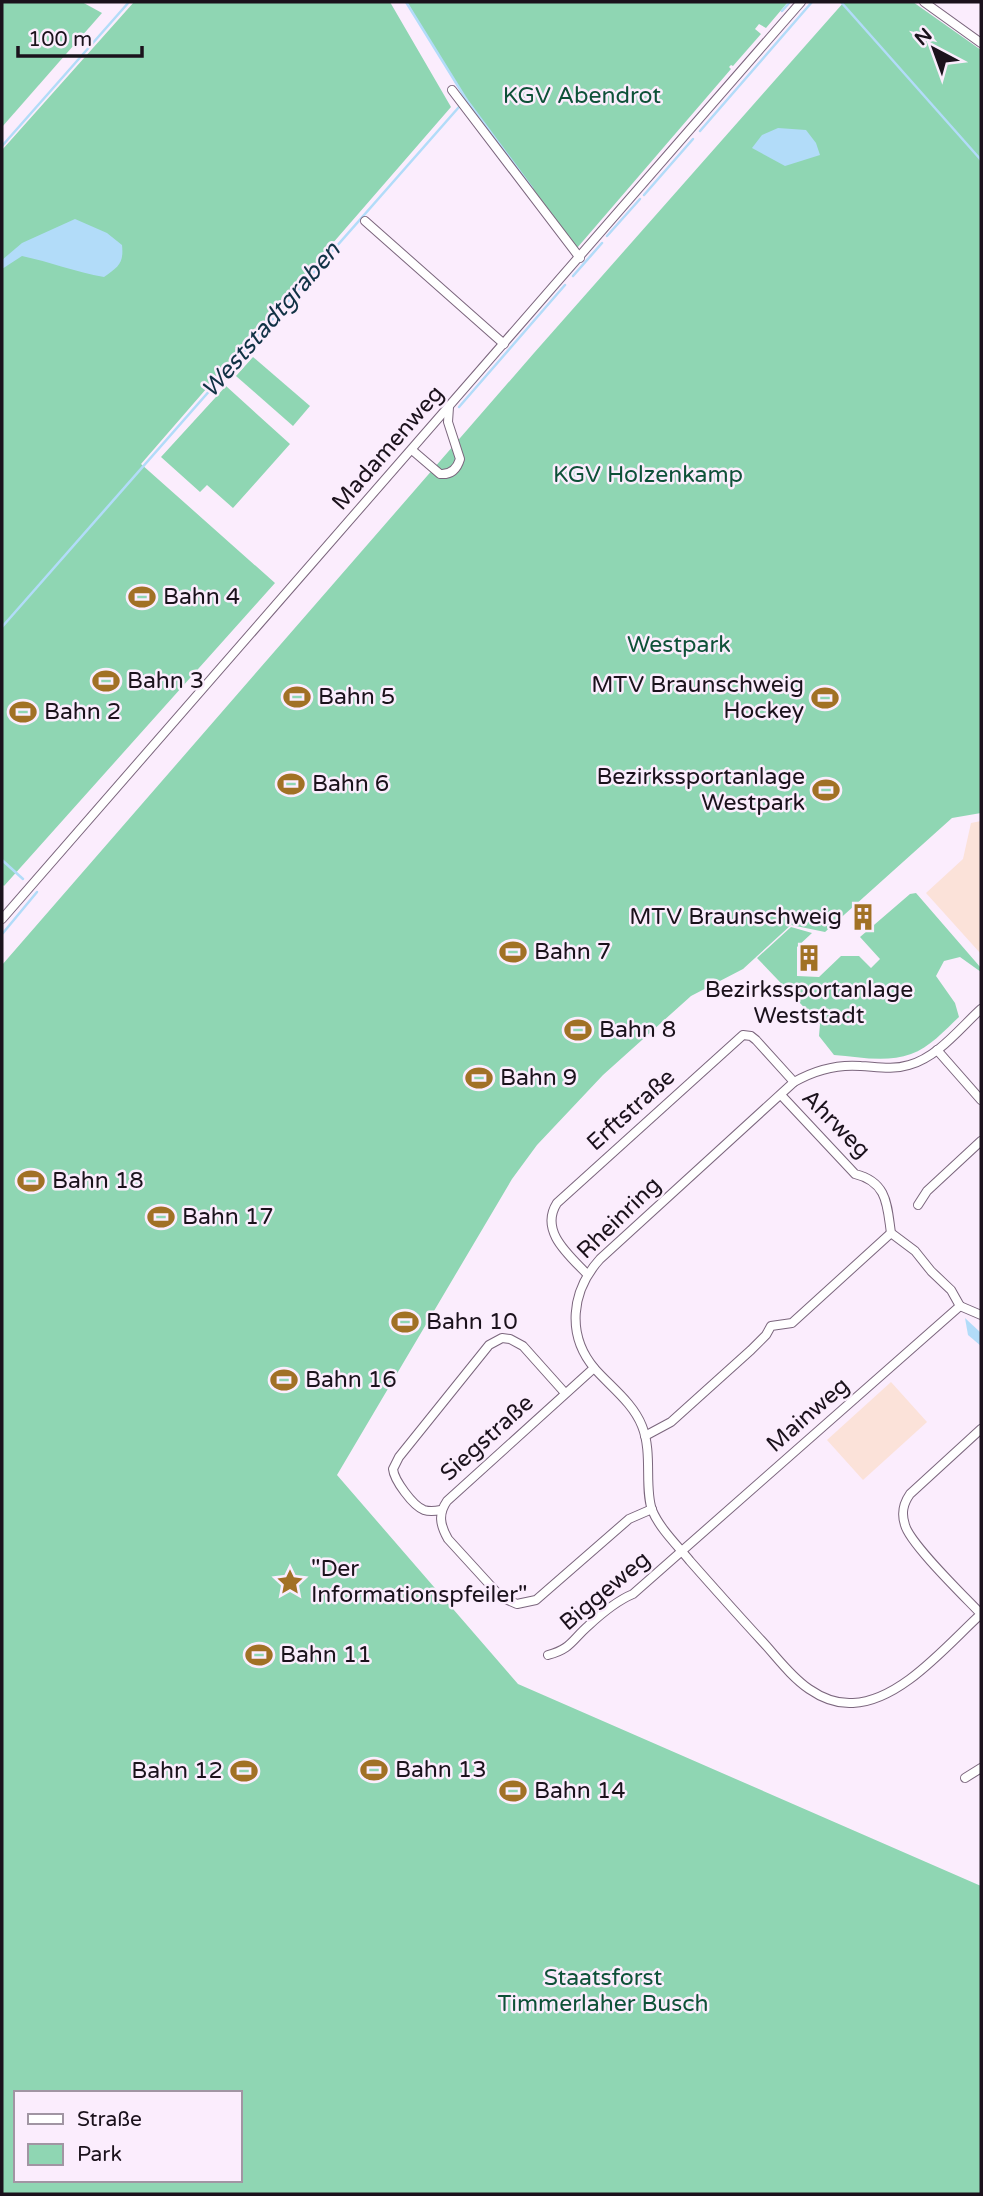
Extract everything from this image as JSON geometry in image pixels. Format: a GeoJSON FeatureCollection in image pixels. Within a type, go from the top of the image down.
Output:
{"type":"FeatureCollection","features":[{"type":"Feature","properties":{"kind":"street","name":"Madamenweg"},"geometry":{"type":"LineString","coordinates":[[2,919],[801,2]]}},
{"type":"Feature","properties":{"kind":"street"},"geometry":{"type":"LineString","coordinates":[[924,2],[981,43]]}},
{"type":"Feature","properties":{"kind":"street"},"geometry":{"type":"LineString","coordinates":[[452,90],[580,258]]}},
{"type":"Feature","properties":{"kind":"street"},"geometry":{"type":"LineString","coordinates":[[365,221],[504,344]]}},
{"type":"Feature","properties":{"kind":"street"},"geometry":{"type":"LineString","coordinates":[[412,450],[440,474],[454,470],[460,459],[448,422],[449,407]]}},
{"type":"Feature","properties":{"kind":"street","name":"Rheinring"},"geometry":{"type":"LineString","coordinates":[[981,1009],[937,1050],[912,1065],[900,1068],[835,1067],[811,1073],[794,1082],[600,1259],[587,1274],[576,1299],[575,1323],[581,1346],[594,1367],[641,1423],[645,1436],[652,1509],[666,1532],[796,1679],[817,1695],[840,1703],[871,1700],[898,1688],[981,1614]]}},
{"type":"Feature","properties":{"kind":"street","name":"Erftstraße"},"geometry":{"type":"LineString","coordinates":[[587,1274],[562,1247],[552,1230],[551,1214],[557,1203],[743,1035],[756,1040],[794,1082]]}},
{"type":"Feature","properties":{"kind":"street"},"geometry":{"type":"LineString","coordinates":[[937,1050],[981,1100]]}},
{"type":"Feature","properties":{"kind":"street","name":"Ahrweg"},"geometry":{"type":"LineString","coordinates":[[780,1095],[855,1174],[866,1177],[879,1187],[890,1217],[891,1233]]}},
{"type":"Feature","properties":{"kind":"street"},"geometry":{"type":"LineString","coordinates":[[918,1205],[927,1191],[981,1141]]}},
{"type":"Feature","properties":{"kind":"street"},"geometry":{"type":"LineString","coordinates":[[645,1436],[671,1422],[751,1350],[771,1326],[792,1323],[891,1233],[915,1251],[930,1271],[951,1290],[960,1306],[981,1315]]}},
{"type":"Feature","properties":{"kind":"street","name":"Mainweg"},"geometry":{"type":"LineString","coordinates":[[682,1552],[960,1306]]}},
{"type":"Feature","properties":{"kind":"street"},"geometry":{"type":"LineString","coordinates":[[441,1510],[429,1511],[419,1507],[396,1479],[393,1469],[489,1345],[502,1338],[517,1341],[565,1393]]}},
{"type":"Feature","properties":{"kind":"street","name":"Siegstraße"},"geometry":{"type":"LineString","coordinates":[[594,1367],[461,1488],[441,1510],[440,1520],[447,1539],[501,1597],[513,1604],[522,1605],[544,1595],[629,1519],[652,1509]]}},
{"type":"Feature","properties":{"kind":"street"},"geometry":{"type":"LineString","coordinates":[[981,1429],[910,1494],[902,1515],[908,1534],[981,1614]]}},
{"type":"Feature","properties":{"kind":"street","name":"Biggeweg"},"geometry":{"type":"LineString","coordinates":[[548,1655],[569,1647],[590,1624],[622,1599],[633,1594],[682,1552]]}},
{"type":"Feature","properties":{"kind":"street"},"geometry":{"type":"LineString","coordinates":[[965,1778],[981,1768]]}},
{"type":"Feature","properties":{"kind":"shaded area"},"geometry":{"type":"Polygon","coordinates":[[[981,821],[981,954],[926,893],[963,859],[971,823],[981,821]]]}},
{"type":"Feature","properties":{"kind":"shaded area"},"geometry":{"type":"Polygon","coordinates":[[[891,1382],[927,1422],[863,1480],[827,1440],[891,1382]]]}},
{"type":"Feature","properties":{"kind":"green space"},"geometry":{"type":"Polygon","coordinates":[[[2,2],[82,2],[102,13],[2,127],[2,2]]]}},
{"type":"Feature","properties":{"kind":"green space"},"geometry":{"type":"Polygon","coordinates":[[[134,2],[390,2],[451,107],[141,464],[275,583],[4,886],[2,150],[134,2]]]}},
{"type":"Feature","properties":{"kind":"green space","name":"KGV Abendrot"},"geometry":{"type":"Polygon","coordinates":[[[407,2],[788,2],[766,28],[759,24],[755,29],[761,34],[733,66],[729,67],[731,69],[577,248],[457,86],[407,2]]]}},
{"type":"Feature","properties":{"kind":"green space"},"geometry":{"type":"Polygon","coordinates":[[[844,2],[913,2],[981,50],[981,813],[952,818],[825,932],[791,925],[743,969],[691,996],[603,1075],[537,1145],[512,1179],[337,1475],[518,1684],[981,1886],[981,2194],[2,2194],[2,965],[534,353],[844,2]]]}},
{"type":"Feature","properties":{"kind":"green space"},"geometry":{"type":"Polygon","coordinates":[[[253,357],[310,406],[293,426],[236,376],[253,357]]]}},
{"type":"Feature","properties":{"kind":"green space"},"geometry":{"type":"Polygon","coordinates":[[[226,386],[290,444],[233,508],[207,485],[200,492],[161,457],[226,386]]]}},
{"type":"Feature","properties":{"kind":"green space"},"geometry":{"type":"Polygon","coordinates":[[[916,893],[981,968],[981,972],[960,957],[944,961],[936,976],[955,1003],[959,1017],[930,1043],[902,1057],[883,1059],[834,1055],[819,1036],[820,1024],[757,958],[791,927],[812,933],[797,947],[797,976],[819,977],[841,956],[859,956],[871,968],[880,959],[860,937],[910,894],[916,893]]]}},
{"type":"Feature","properties":{"kind":"water"},"geometry":{"type":"Polygon","coordinates":[[[778,128],[806,130],[816,143],[820,155],[785,166],[752,148],[762,135],[778,128]]]}},
{"type":"Feature","properties":{"kind":"water"},"geometry":{"type":"Polygon","coordinates":[[[75,219],[107,233],[122,245],[119,264],[104,277],[22,256],[2,269],[2,260],[22,243],[75,219]]]}},
{"type":"Feature","properties":{"kind":"water"},"geometry":{"type":"Polygon","coordinates":[[[965,1318],[981,1333],[981,1346],[968,1335],[965,1318]]]}},
{"type":"Feature","properties":{"kind":"waterway"},"geometry":{"type":"LineString","coordinates":[[2,146],[129,2]]}},
{"type":"Feature","properties":{"kind":"waterway","name":"Weststadtgraben"},"geometry":{"type":"LineString","coordinates":[[2,627],[466,99],[406,2]]}},
{"type":"Feature","properties":{"kind":"waterway"},"geometry":{"type":"LineString","coordinates":[[782,11],[790,2]]}},
{"type":"Feature","properties":{"kind":"waterway"},"geometry":{"type":"LineString","coordinates":[[700,131],[812,2]]}},
{"type":"Feature","properties":{"kind":"waterway"},"geometry":{"type":"LineString","coordinates":[[841,2],[981,160]]}},
{"type":"Feature","properties":{"kind":"waterway"},"geometry":{"type":"LineString","coordinates":[[466,99],[532,188]]}},
{"type":"Feature","properties":{"kind":"waterway"},"geometry":{"type":"LineString","coordinates":[[644,195],[693,139]]}},
{"type":"Feature","properties":{"kind":"waterway"},"geometry":{"type":"LineString","coordinates":[[607,236],[640,199]]}},
{"type":"Feature","properties":{"kind":"waterway"},"geometry":{"type":"LineString","coordinates":[[573,276],[602,243]]}},
{"type":"Feature","properties":{"kind":"waterway"},"geometry":{"type":"LineString","coordinates":[[459,407],[565,285]]}},
{"type":"Feature","properties":{"kind":"waterway"},"geometry":{"type":"LineString","coordinates":[[2,860],[23,879]]}},
{"type":"Feature","properties":{"kind":"waterway"},"geometry":{"type":"LineString","coordinates":[[3,933],[37,892]]}},
{"type":"Feature","properties":{"kind":"place","name":"Bahn 4"},"geometry":{"type":"Point","coordinates":[142,597]}},
{"type":"Feature","properties":{"kind":"place","name":"Bahn 3"},"geometry":{"type":"Point","coordinates":[106,681]}},
{"type":"Feature","properties":{"kind":"place","name":"Bahn 5"},"geometry":{"type":"Point","coordinates":[297,697]}},
{"type":"Feature","properties":{"kind":"place","name":"MTV Braunschweig Hockey"},"geometry":{"type":"Point","coordinates":[825,698]}},
{"type":"Feature","properties":{"kind":"place","name":"Bahn 2"},"geometry":{"type":"Point","coordinates":[23,712]}},
{"type":"Feature","properties":{"kind":"place","name":"Bahn 6"},"geometry":{"type":"Point","coordinates":[291,784]}},
{"type":"Feature","properties":{"kind":"place","name":"Bezirkssportanlage Westpark"},"geometry":{"type":"Point","coordinates":[826,790]}},
{"type":"Feature","properties":{"kind":"place","name":"MTV Braunschweig"},"geometry":{"type":"Point","coordinates":[863,917]}},
{"type":"Feature","properties":{"kind":"place","name":"Bahn 7"},"geometry":{"type":"Point","coordinates":[513,952]}},
{"type":"Feature","properties":{"kind":"place","name":"Bezirkssportanlage Weststadt"},"geometry":{"type":"Point","coordinates":[809,958]}},
{"type":"Feature","properties":{"kind":"place","name":"Bahn 8"},"geometry":{"type":"Point","coordinates":[578,1030]}},
{"type":"Feature","properties":{"kind":"place","name":"Bahn 9"},"geometry":{"type":"Point","coordinates":[479,1078]}},
{"type":"Feature","properties":{"kind":"place","name":"Bahn 18"},"geometry":{"type":"Point","coordinates":[31,1181]}},
{"type":"Feature","properties":{"kind":"place","name":"Bahn 17"},"geometry":{"type":"Point","coordinates":[161,1217]}},
{"type":"Feature","properties":{"kind":"place","name":"Bahn 10"},"geometry":{"type":"Point","coordinates":[405,1322]}},
{"type":"Feature","properties":{"kind":"place","name":"Bahn 16"},"geometry":{"type":"Point","coordinates":[284,1380]}},
{"type":"Feature","properties":{"kind":"place","name":"\"Der Informationspfeiler\""},"geometry":{"type":"Point","coordinates":[290,1582]}},
{"type":"Feature","properties":{"kind":"place","name":"Bahn 11"},"geometry":{"type":"Point","coordinates":[259,1655]}},
{"type":"Feature","properties":{"kind":"place","name":"Bahn 13"},"geometry":{"type":"Point","coordinates":[374,1770]}},
{"type":"Feature","properties":{"kind":"place","name":"Bahn 12"},"geometry":{"type":"Point","coordinates":[244,1771]}},
{"type":"Feature","properties":{"kind":"place","name":"Bahn 14"},"geometry":{"type":"Point","coordinates":[513,1791]}},
{"type":"Feature","properties":{"kind":"park label","name":"KGV Holzenkamp"},"geometry":{"type":"Point","coordinates":[648,475]}},
{"type":"Feature","properties":{"kind":"park label","name":"Westpark"},"geometry":{"type":"Point","coordinates":[679,645]}},
{"type":"Feature","properties":{"kind":"park label","name":"Staatsforst Timmerlaher Busch"},"geometry":{"type":"Point","coordinates":[603,1991]}}]}
